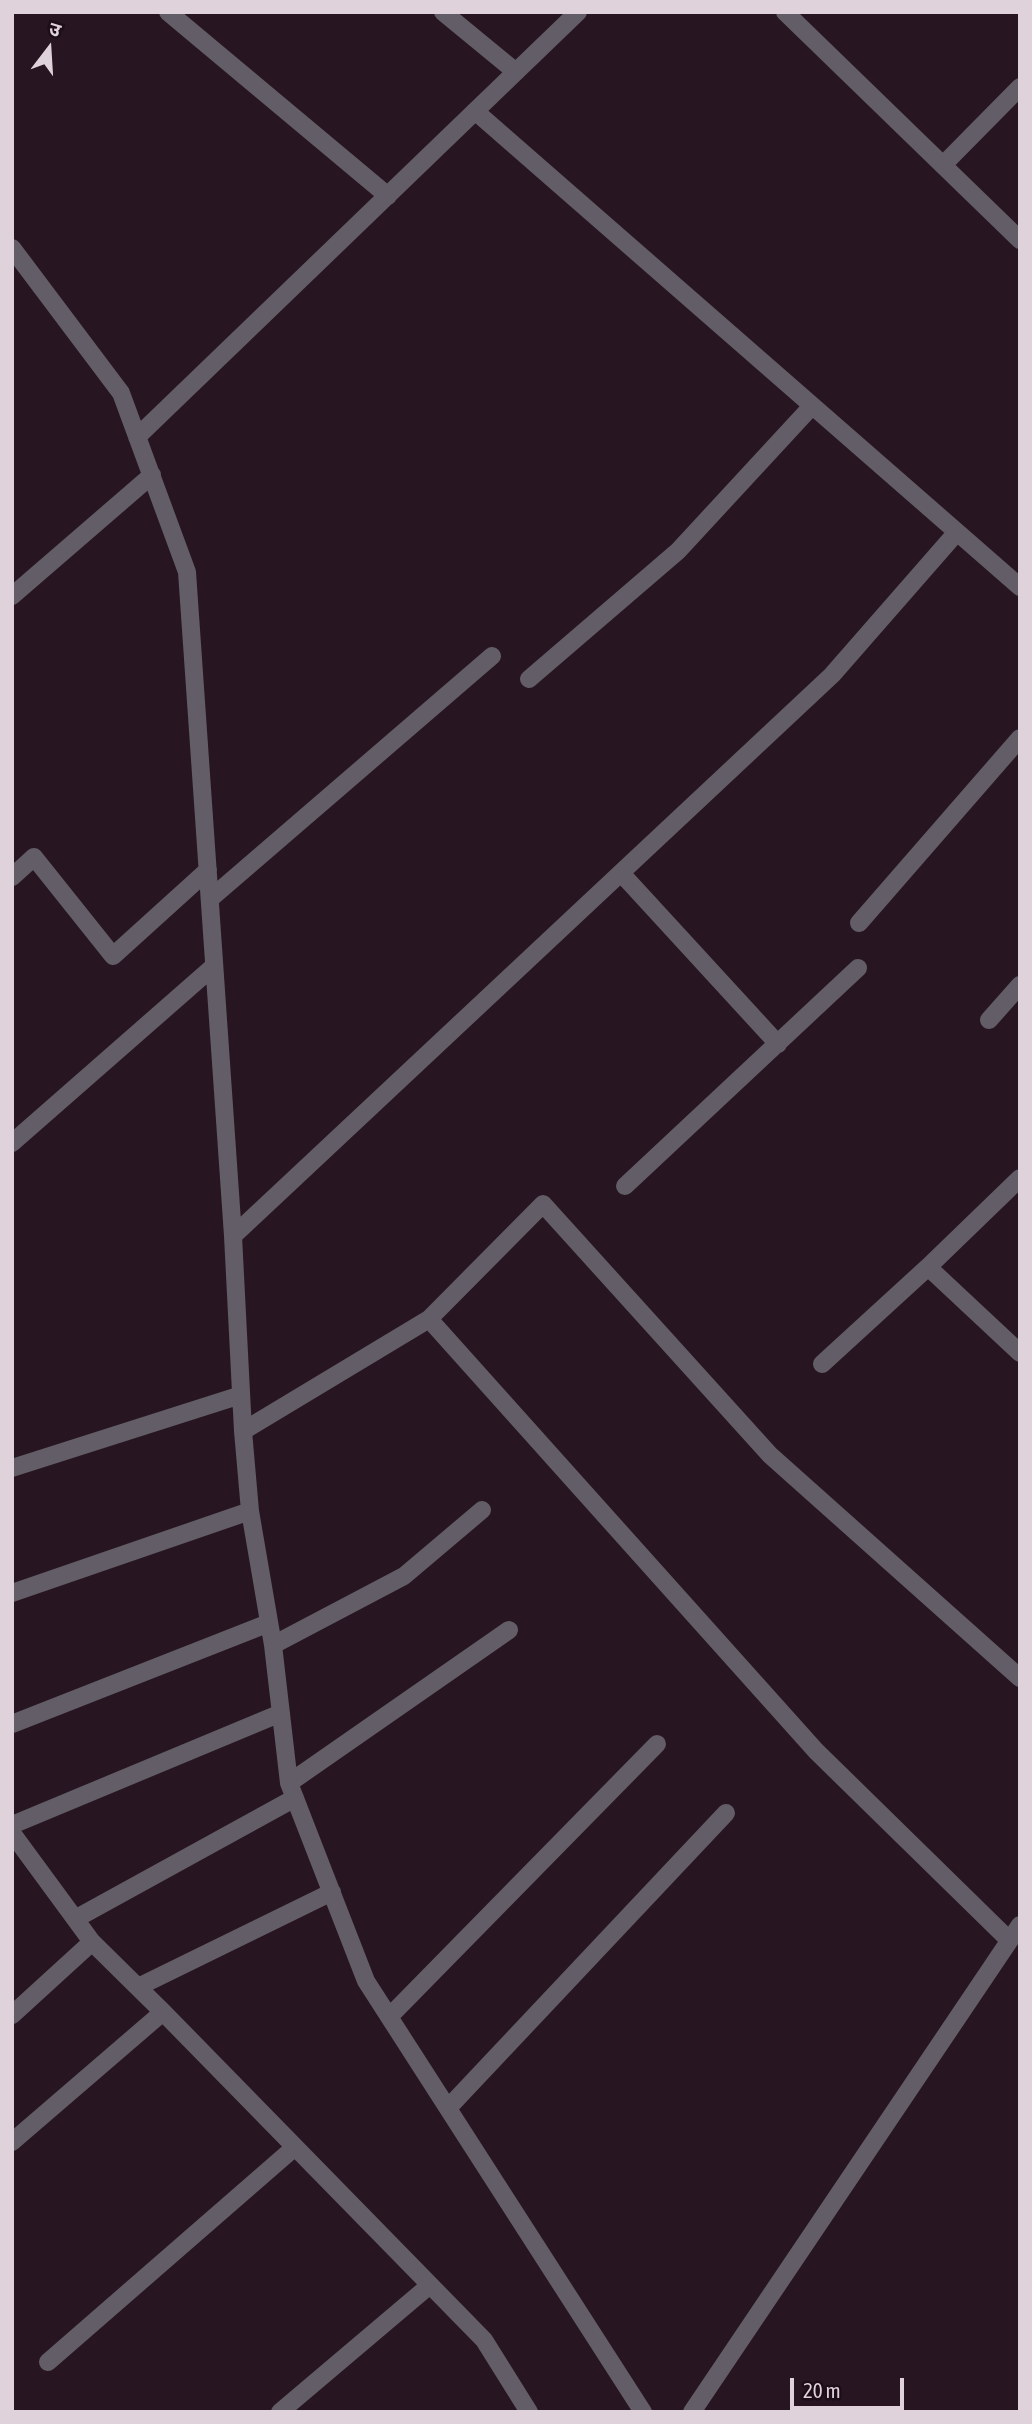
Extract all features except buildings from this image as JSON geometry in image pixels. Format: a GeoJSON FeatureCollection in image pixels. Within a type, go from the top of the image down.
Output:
{"type":"FeatureCollection","features":[{"type":"Feature","properties":{"kind":"street"},"geometry":{"type":"LineString","coordinates":[[168,12],[388,196]]}},
{"type":"Feature","properties":{"kind":"street"},"geometry":{"type":"LineString","coordinates":[[443,12],[516,72]]}},
{"type":"Feature","properties":{"kind":"street"},"geometry":{"type":"LineString","coordinates":[[137,437],[578,12]]}},
{"type":"Feature","properties":{"kind":"street"},"geometry":{"type":"LineString","coordinates":[[785,12],[1020,240]]}},
{"type":"Feature","properties":{"kind":"street"},"geometry":{"type":"LineString","coordinates":[[943,165],[1020,87]]}},
{"type":"Feature","properties":{"kind":"street"},"geometry":{"type":"LineString","coordinates":[[475,111],[1020,587]]}},
{"type":"Feature","properties":{"kind":"street"},"geometry":{"type":"LineString","coordinates":[[12,248],[121,393],[187,572],[233,1236],[243,1431],[250,1511],[270,1623],[292,1790],[366,1980],[643,2412]]}},
{"type":"Feature","properties":{"kind":"street"},"geometry":{"type":"LineString","coordinates":[[529,680],[678,551],[812,405]]}},
{"type":"Feature","properties":{"kind":"street"},"geometry":{"type":"LineString","coordinates":[[12,596],[152,475]]}},
{"type":"Feature","properties":{"kind":"street"},"geometry":{"type":"LineString","coordinates":[[233,1236],[832,675],[957,532]]}},
{"type":"Feature","properties":{"kind":"street"},"geometry":{"type":"LineString","coordinates":[[210,899],[492,656]]}},
{"type":"Feature","properties":{"kind":"street"},"geometry":{"type":"LineString","coordinates":[[859,923],[1020,738]]}},
{"type":"Feature","properties":{"kind":"street"},"geometry":{"type":"LineString","coordinates":[[12,877],[34,858],[113,956],[208,870]]}},
{"type":"Feature","properties":{"kind":"street"},"geometry":{"type":"LineString","coordinates":[[621,873],[778,1044]]}},
{"type":"Feature","properties":{"kind":"street"},"geometry":{"type":"LineString","coordinates":[[12,1143],[214,966]]}},
{"type":"Feature","properties":{"kind":"street"},"geometry":{"type":"LineString","coordinates":[[625,1186],[858,968]]}},
{"type":"Feature","properties":{"kind":"street"},"geometry":{"type":"LineString","coordinates":[[989,1020],[1020,985]]}},
{"type":"Feature","properties":{"kind":"street"},"geometry":{"type":"LineString","coordinates":[[822,1364],[1020,1178]]}},
{"type":"Feature","properties":{"kind":"street"},"geometry":{"type":"LineString","coordinates":[[243,1431],[429,1319],[542,1204],[770,1455],[1020,1678]]}},
{"type":"Feature","properties":{"kind":"street"},"geometry":{"type":"LineString","coordinates":[[928,1267],[1020,1353]]}},
{"type":"Feature","properties":{"kind":"street"},"geometry":{"type":"LineString","coordinates":[[429,1319],[816,1751],[1009,1940]]}},
{"type":"Feature","properties":{"kind":"street"},"geometry":{"type":"LineString","coordinates":[[12,1468],[241,1395]]}},
{"type":"Feature","properties":{"kind":"street"},"geometry":{"type":"LineString","coordinates":[[273,1645],[404,1576],[482,1510]]}},
{"type":"Feature","properties":{"kind":"street"},"geometry":{"type":"LineString","coordinates":[[12,1593],[250,1511]]}},
{"type":"Feature","properties":{"kind":"street"},"geometry":{"type":"LineString","coordinates":[[12,1724],[270,1623]]}},
{"type":"Feature","properties":{"kind":"street"},"geometry":{"type":"LineString","coordinates":[[75,1919],[292,1790],[509,1630]]}},
{"type":"Feature","properties":{"kind":"street"},"geometry":{"type":"LineString","coordinates":[[12,1825],[281,1713]]}},
{"type":"Feature","properties":{"kind":"street"},"geometry":{"type":"LineString","coordinates":[[389,2017],[657,1744]]}},
{"type":"Feature","properties":{"kind":"street"},"geometry":{"type":"LineString","coordinates":[[448,2108],[726,1813]]}},
{"type":"Feature","properties":{"kind":"street"},"geometry":{"type":"LineString","coordinates":[[12,1833],[92,1942],[484,2340],[529,2412]]}},
{"type":"Feature","properties":{"kind":"street"},"geometry":{"type":"LineString","coordinates":[[138,1987],[332,1892]]}},
{"type":"Feature","properties":{"kind":"street"},"geometry":{"type":"LineString","coordinates":[[692,2412],[1020,1925]]}},
{"type":"Feature","properties":{"kind":"street"},"geometry":{"type":"LineString","coordinates":[[12,2015],[92,1942]]}},
{"type":"Feature","properties":{"kind":"street"},"geometry":{"type":"LineString","coordinates":[[12,2142],[163,2012]]}},
{"type":"Feature","properties":{"kind":"street"},"geometry":{"type":"LineString","coordinates":[[48,2362],[295,2147]]}},
{"type":"Feature","properties":{"kind":"street"},"geometry":{"type":"LineString","coordinates":[[280,2412],[430,2285]]}}]}
